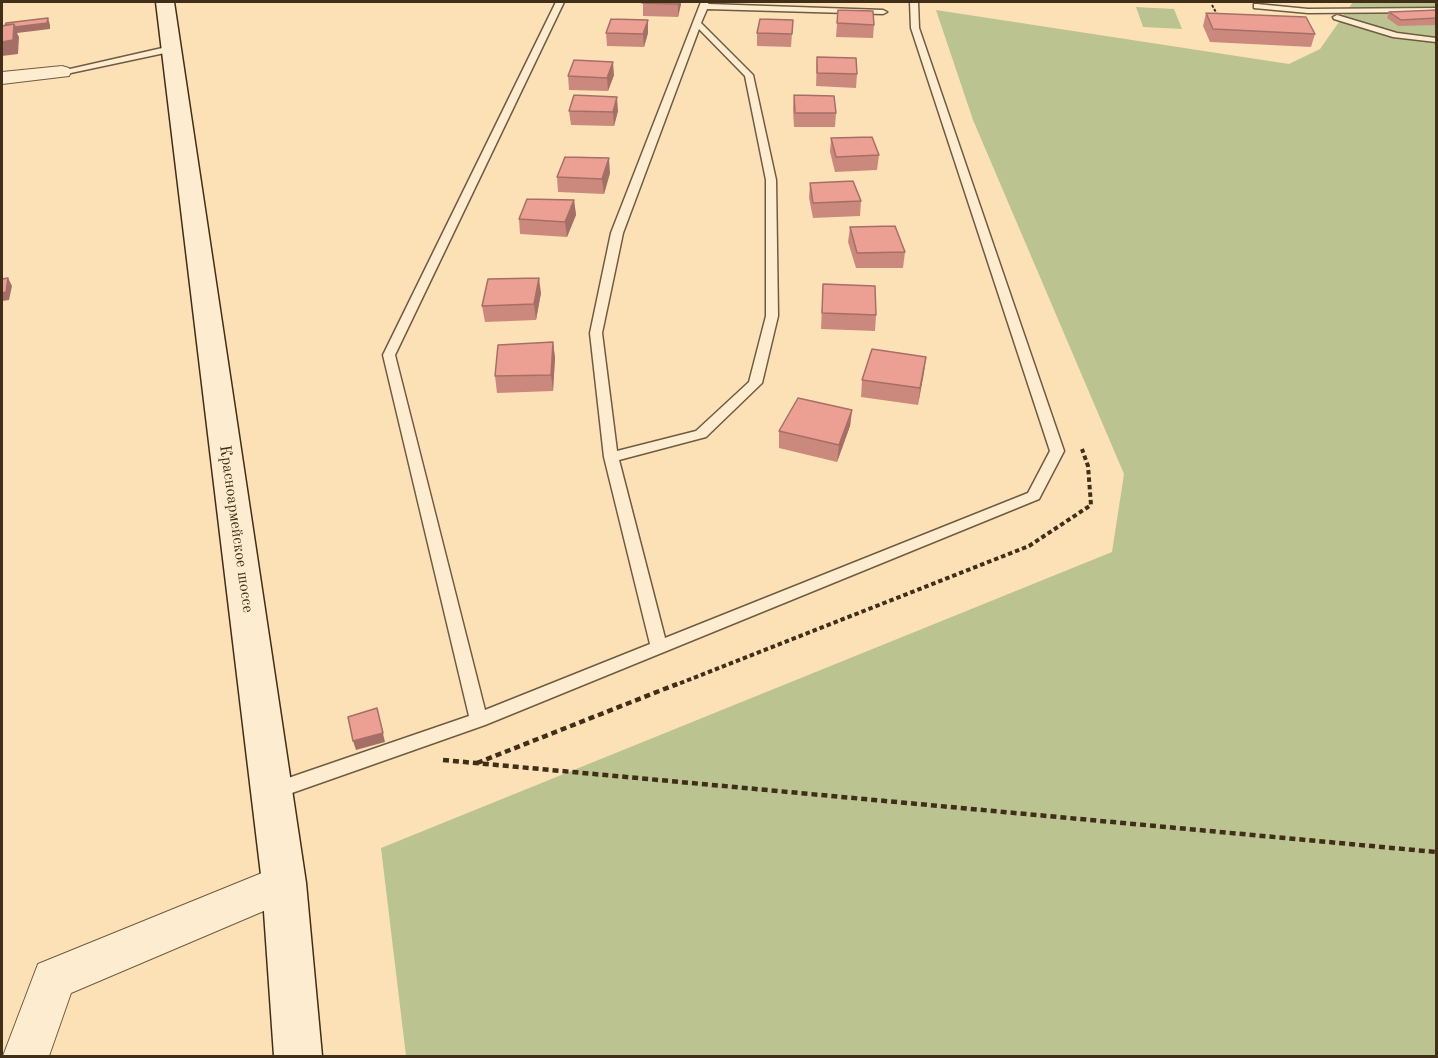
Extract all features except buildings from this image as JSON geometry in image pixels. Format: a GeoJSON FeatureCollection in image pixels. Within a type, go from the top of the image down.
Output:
{"type":"FeatureCollection","features":[{"type":"Feature","properties":{"kind":"main road","name":"Красноармейское шоссе"},"geometry":{"type":"LineString","coordinates":[[165,2],[284,883],[298,1056]]}},
{"type":"Feature","properties":{"kind":"street"},"geometry":{"type":"LineString","coordinates":[[2,80],[62,72]]}},
{"type":"Feature","properties":{"kind":"street"},"geometry":{"type":"LineString","coordinates":[[26,1056],[54,979],[284,883]]}},
{"type":"Feature","properties":{"kind":"lane"},"geometry":{"type":"LineString","coordinates":[[479,720],[389,355],[560,2]]}},
{"type":"Feature","properties":{"kind":"lane"},"geometry":{"type":"LineString","coordinates":[[272,792],[364,758],[479,720],[1034,496],[1057,451],[915,28],[914,2]]}},
{"type":"Feature","properties":{"kind":"lane"},"geometry":{"type":"LineString","coordinates":[[659,648],[610,457],[596,333],[617,233],[704,4],[883,12]]}},
{"type":"Feature","properties":{"kind":"lane"},"geometry":{"type":"LineString","coordinates":[[1257,6],[1308,11],[1437,10]]}},
{"type":"Feature","properties":{"kind":"lane"},"geometry":{"type":"LineString","coordinates":[[1308,11],[1396,35],[1437,40]]}},
{"type":"Feature","properties":{"kind":"lane"},"geometry":{"type":"LineString","coordinates":[[1362,11],[1382,23],[1377,28]]}},
{"type":"Feature","properties":{"kind":"lane"},"geometry":{"type":"LineString","coordinates":[[610,457],[701,434],[755,383],[772,316],[771,180],[748,75],[698,24]]}},
{"type":"Feature","properties":{"kind":"lane"},"geometry":{"type":"LineString","coordinates":[[62,72],[171,49]]}},
{"type":"Feature","properties":{"kind":"path"},"geometry":{"type":"LineString","coordinates":[[1212,5],[1222,25]]}},
{"type":"Feature","properties":{"kind":"path"},"geometry":{"type":"LineString","coordinates":[[477,763],[1029,546],[1091,505],[1088,466],[1080,445]]}},
{"type":"Feature","properties":{"kind":"path"},"geometry":{"type":"LineString","coordinates":[[431,759],[1437,852]]}},
{"type":"Feature","properties":{"kind":"green space"},"geometry":{"type":"Polygon","coordinates":[[[1353,2],[1436,2],[1436,1056],[406,1056],[381,848],[1112,552],[1124,474],[973,120],[936,10],[1289,64],[1320,49],[1353,2]]]}},
{"type":"Feature","properties":{"kind":"green space"},"geometry":{"type":"Polygon","coordinates":[[[1136,7],[1174,9],[1182,29],[1143,27],[1136,7]]]}}]}
